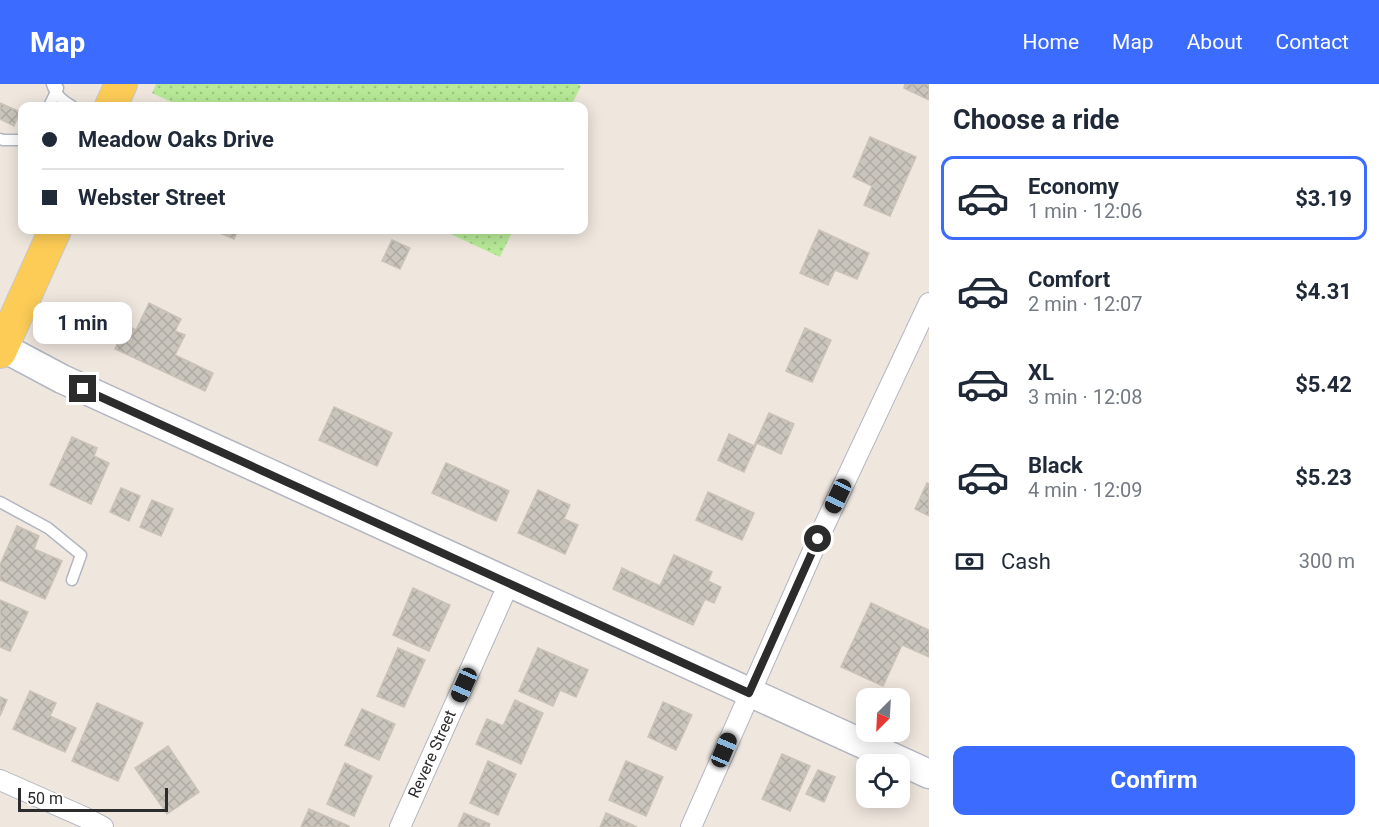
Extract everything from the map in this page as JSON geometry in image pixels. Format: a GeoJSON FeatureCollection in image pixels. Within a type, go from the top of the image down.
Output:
{"type":"FeatureCollection","features":[{"type":"Feature","properties":{"kind":"main road"},"geometry":{"type":"LineString","coordinates":[[113,102],[121,84]]}},
{"type":"Feature","properties":{"kind":"main road"},"geometry":{"type":"LineString","coordinates":[[1,348],[53,234]]}},
{"type":"Feature","properties":{"kind":"street"},"geometry":{"type":"LineString","coordinates":[[691,827],[818,539],[929,303]]}},
{"type":"Feature","properties":{"kind":"street"},"geometry":{"type":"LineString","coordinates":[[1,348],[62,379],[929,774]]}},
{"type":"Feature","properties":{"kind":"street","name":"Revere Street"},"geometry":{"type":"LineString","coordinates":[[400,827],[509,583]]}},
{"type":"Feature","properties":{"kind":"street"},"geometry":{"type":"LineString","coordinates":[[0,780],[103,827]]}},
{"type":"Feature","properties":{"kind":"lane"},"geometry":{"type":"LineString","coordinates":[[50,102],[56,87]]}},
{"type":"Feature","properties":{"kind":"lane"},"geometry":{"type":"LineString","coordinates":[[56,87],[66,102]]}},
{"type":"Feature","properties":{"kind":"lane"},"geometry":{"type":"LineString","coordinates":[[0,139],[18,140]]}},
{"type":"Feature","properties":{"kind":"lane"},"geometry":{"type":"LineString","coordinates":[[0,502],[48,528],[81,555],[72,580]]}},
{"type":"Feature","properties":{"kind":"green space"},"geometry":{"type":"Polygon","coordinates":[[[156,84],[578,84],[581,86],[573,102],[171,102],[152,93],[156,84]]]}},
{"type":"Feature","properties":{"kind":"green space"},"geometry":{"type":"Polygon","coordinates":[[[451,234],[511,234],[500,257],[451,234]]]}},
{"type":"Feature","properties":{"kind":"building"},"geometry":{"type":"Polygon","coordinates":[[[905,84],[929,84],[929,100],[904,88],[905,84]]]}},
{"type":"Feature","properties":{"kind":"building"},"geometry":{"type":"Polygon","coordinates":[[[0,103],[18,111],[14,126],[0,119],[0,103]]]}},
{"type":"Feature","properties":{"kind":"building"},"geometry":{"type":"Polygon","coordinates":[[[870,137],[916,157],[890,216],[864,205],[872,186],[853,177],[870,137]]]}},
{"type":"Feature","properties":{"kind":"building"},"geometry":{"type":"Polygon","coordinates":[[[819,230],[869,253],[857,279],[835,270],[828,285],[800,273],[819,230]]]}},
{"type":"Feature","properties":{"kind":"building"},"geometry":{"type":"Polygon","coordinates":[[[222,234],[236,234],[234,239],[222,234]]]}},
{"type":"Feature","properties":{"kind":"building"},"geometry":{"type":"Polygon","coordinates":[[[392,240],[410,248],[400,269],[382,261],[392,240]]]}},
{"type":"Feature","properties":{"kind":"building"},"geometry":{"type":"Polygon","coordinates":[[[149,303],[181,319],[175,331],[185,335],[175,355],[213,373],[205,391],[115,349],[126,325],[136,330],[149,303]]]}},
{"type":"Feature","properties":{"kind":"building"},"geometry":{"type":"Polygon","coordinates":[[[805,328],[831,340],[812,382],[786,371],[805,328]]]}},
{"type":"Feature","properties":{"kind":"building"},"geometry":{"type":"Polygon","coordinates":[[[334,407],[392,433],[377,466],[319,440],[334,407]]]}},
{"type":"Feature","properties":{"kind":"building"},"geometry":{"type":"Polygon","coordinates":[[[769,413],[794,424],[781,454],[757,443],[744,472],[718,460],[729,434],[754,446],[769,413]]]}},
{"type":"Feature","properties":{"kind":"building"},"geometry":{"type":"Polygon","coordinates":[[[72,437],[97,448],[94,456],[109,463],[91,504],[50,485],[72,437]]]}},
{"type":"Feature","properties":{"kind":"building"},"geometry":{"type":"Polygon","coordinates":[[[446,463],[509,491],[496,521],[432,493],[446,463]]]}},
{"type":"Feature","properties":{"kind":"building"},"geometry":{"type":"Polygon","coordinates":[[[927,483],[929,484],[929,516],[915,509],[927,483]]]}},
{"type":"Feature","properties":{"kind":"building"},"geometry":{"type":"Polygon","coordinates":[[[121,488],[140,496],[129,521],[110,512],[121,488]]]}},
{"type":"Feature","properties":{"kind":"building"},"geometry":{"type":"Polygon","coordinates":[[[538,490],[570,505],[564,519],[578,525],[565,554],[518,533],[538,490]]]}},
{"type":"Feature","properties":{"kind":"building"},"geometry":{"type":"Polygon","coordinates":[[[708,492],[754,513],[742,540],[696,520],[708,492]]]}},
{"type":"Feature","properties":{"kind":"building"},"geometry":{"type":"Polygon","coordinates":[[[152,500],[173,509],[161,536],[140,527],[152,500]]]}},
{"type":"Feature","properties":{"kind":"building"},"geometry":{"type":"Polygon","coordinates":[[[17,526],[39,536],[34,549],[62,561],[45,599],[0,580],[0,565],[17,526]]]}},
{"type":"Feature","properties":{"kind":"building"},"geometry":{"type":"Polygon","coordinates":[[[674,555],[712,572],[708,581],[721,587],[714,603],[705,599],[693,625],[613,589],[622,568],[660,586],[674,555]]]}},
{"type":"Feature","properties":{"kind":"building"},"geometry":{"type":"Polygon","coordinates":[[[413,588],[450,605],[429,651],[393,635],[413,588]]]}},
{"type":"Feature","properties":{"kind":"building"},"geometry":{"type":"Polygon","coordinates":[[[0,600],[28,612],[10,651],[0,647],[0,600]]]}},
{"type":"Feature","properties":{"kind":"building"},"geometry":{"type":"Polygon","coordinates":[[[871,603],[929,630],[929,657],[902,645],[883,686],[841,667],[871,603]]]}},
{"type":"Feature","properties":{"kind":"building"},"geometry":{"type":"Polygon","coordinates":[[[398,648],[425,660],[404,707],[377,696],[398,648]]]}},
{"type":"Feature","properties":{"kind":"building"},"geometry":{"type":"Polygon","coordinates":[[[538,648],[588,670],[576,697],[560,690],[553,706],[519,691],[538,648]]]}},
{"type":"Feature","properties":{"kind":"building"},"geometry":{"type":"Polygon","coordinates":[[[30,691],[56,703],[50,716],[76,728],[65,752],[13,729],[30,691]]]}},
{"type":"Feature","properties":{"kind":"building"},"geometry":{"type":"Polygon","coordinates":[[[0,697],[7,700],[0,716],[0,697]]]}},
{"type":"Feature","properties":{"kind":"building"},"geometry":{"type":"Polygon","coordinates":[[[515,700],[543,713],[521,764],[476,744],[487,719],[503,726],[515,700]]]}},
{"type":"Feature","properties":{"kind":"building"},"geometry":{"type":"Polygon","coordinates":[[[663,702],[692,715],[676,750],[648,737],[663,702]]]}},
{"type":"Feature","properties":{"kind":"building"},"geometry":{"type":"Polygon","coordinates":[[[97,703],[143,723],[118,781],[72,761],[97,703]]]}},
{"type":"Feature","properties":{"kind":"building"},"geometry":{"type":"Polygon","coordinates":[[[362,709],[395,724],[379,760],[345,745],[362,709]]]}},
{"type":"Feature","properties":{"kind":"building"},"geometry":{"type":"Polygon","coordinates":[[[168,746],[199,792],[167,814],[135,768],[168,746]]]}},
{"type":"Feature","properties":{"kind":"building"},"geometry":{"type":"Polygon","coordinates":[[[782,754],[810,766],[790,811],[762,799],[782,754]]]}},
{"type":"Feature","properties":{"kind":"building"},"geometry":{"type":"Polygon","coordinates":[[[488,761],[516,774],[498,815],[470,803],[488,761]]]}},
{"type":"Feature","properties":{"kind":"building"},"geometry":{"type":"Polygon","coordinates":[[[626,761],[663,777],[646,816],[609,800],[626,761]]]}},
{"type":"Feature","properties":{"kind":"building"},"geometry":{"type":"Polygon","coordinates":[[[345,763],[372,776],[354,816],[327,804],[345,763]]]}},
{"type":"Feature","properties":{"kind":"building"},"geometry":{"type":"Polygon","coordinates":[[[818,770],[835,777],[824,802],[806,794],[818,770]]]}},
{"type":"Feature","properties":{"kind":"building"},"geometry":{"type":"Polygon","coordinates":[[[309,809],[349,826],[349,827],[301,827],[309,809]]]}},
{"type":"Feature","properties":{"kind":"building"},"geometry":{"type":"Polygon","coordinates":[[[464,813],[490,824],[489,827],[458,827],[464,813]]]}},
{"type":"Feature","properties":{"kind":"building"},"geometry":{"type":"Polygon","coordinates":[[[606,813],[637,827],[600,827],[606,813]]]}},
{"type":"Feature","properties":{"kind":"route"},"geometry":{"type":"LineString","coordinates":[[83,389],[749,693],[818,539]]}}]}
